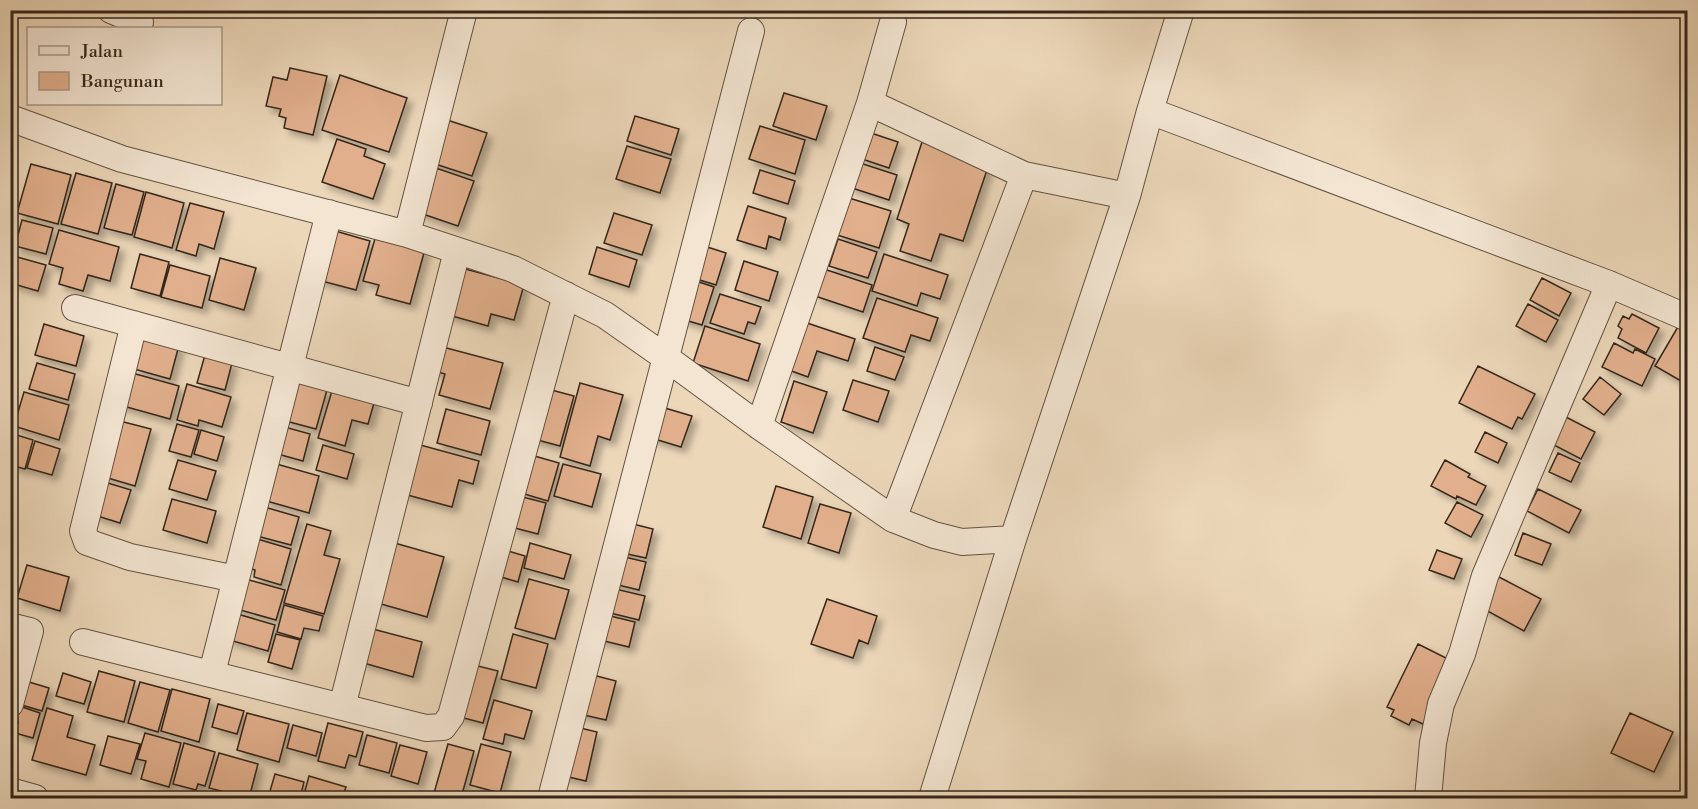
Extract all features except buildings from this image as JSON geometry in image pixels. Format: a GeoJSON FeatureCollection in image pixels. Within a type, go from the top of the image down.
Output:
{"type":"FeatureCollection","features":[{"type":"Feature","properties":{"kind":"street"},"geometry":{"type":"LineString","coordinates":[[111,10],[140,22]]}},
{"type":"Feature","properties":{"kind":"street"},"geometry":{"type":"LineString","coordinates":[[407,234],[464,10]]}},
{"type":"Feature","properties":{"kind":"street"},"geometry":{"type":"LineString","coordinates":[[932,798],[1013,539],[1127,196],[1181,10]]}},
{"type":"Feature","properties":{"kind":"street"},"geometry":{"type":"LineString","coordinates":[[759,426],[870,103],[893,22]]}},
{"type":"Feature","properties":{"kind":"street"},"geometry":{"type":"LineString","coordinates":[[552,798],[751,30]]}},
{"type":"Feature","properties":{"kind":"street"},"geometry":{"type":"LineString","coordinates":[[870,103],[1024,175],[1127,196]]}},
{"type":"Feature","properties":{"kind":"street"},"geometry":{"type":"LineString","coordinates":[[1150,111],[1610,284],[1688,318]]}},
{"type":"Feature","properties":{"kind":"street"},"geometry":{"type":"LineString","coordinates":[[10,118],[122,159],[407,234],[513,270],[605,315],[893,519],[934,535],[962,542],[1013,539]]}},
{"type":"Feature","properties":{"kind":"street"},"geometry":{"type":"LineString","coordinates":[[893,519],[1024,175]]}},
{"type":"Feature","properties":{"kind":"street"},"geometry":{"type":"LineString","coordinates":[[212,674],[329,213]]}},
{"type":"Feature","properties":{"kind":"street"},"geometry":{"type":"LineString","coordinates":[[342,707],[457,251]]}},
{"type":"Feature","properties":{"kind":"street"},"geometry":{"type":"LineString","coordinates":[[1428,798],[1433,743],[1441,704],[1462,654],[1485,576],[1610,284]]}},
{"type":"Feature","properties":{"kind":"street"},"geometry":{"type":"LineString","coordinates":[[83,642],[426,728],[442,728],[451,716],[566,296]]}},
{"type":"Feature","properties":{"kind":"street"},"geometry":{"type":"LineString","coordinates":[[75,308],[419,404]]}},
{"type":"Feature","properties":{"kind":"street"},"geometry":{"type":"LineString","coordinates":[[134,324],[83,531],[87,542],[130,556],[236,579]]}},
{"type":"Feature","properties":{"kind":"street"},"geometry":{"type":"LineString","coordinates":[[10,626],[30,631],[10,704]]}},
{"type":"Feature","properties":{"kind":"street"},"geometry":{"type":"LineString","coordinates":[[10,791],[35,798]]}}]}
